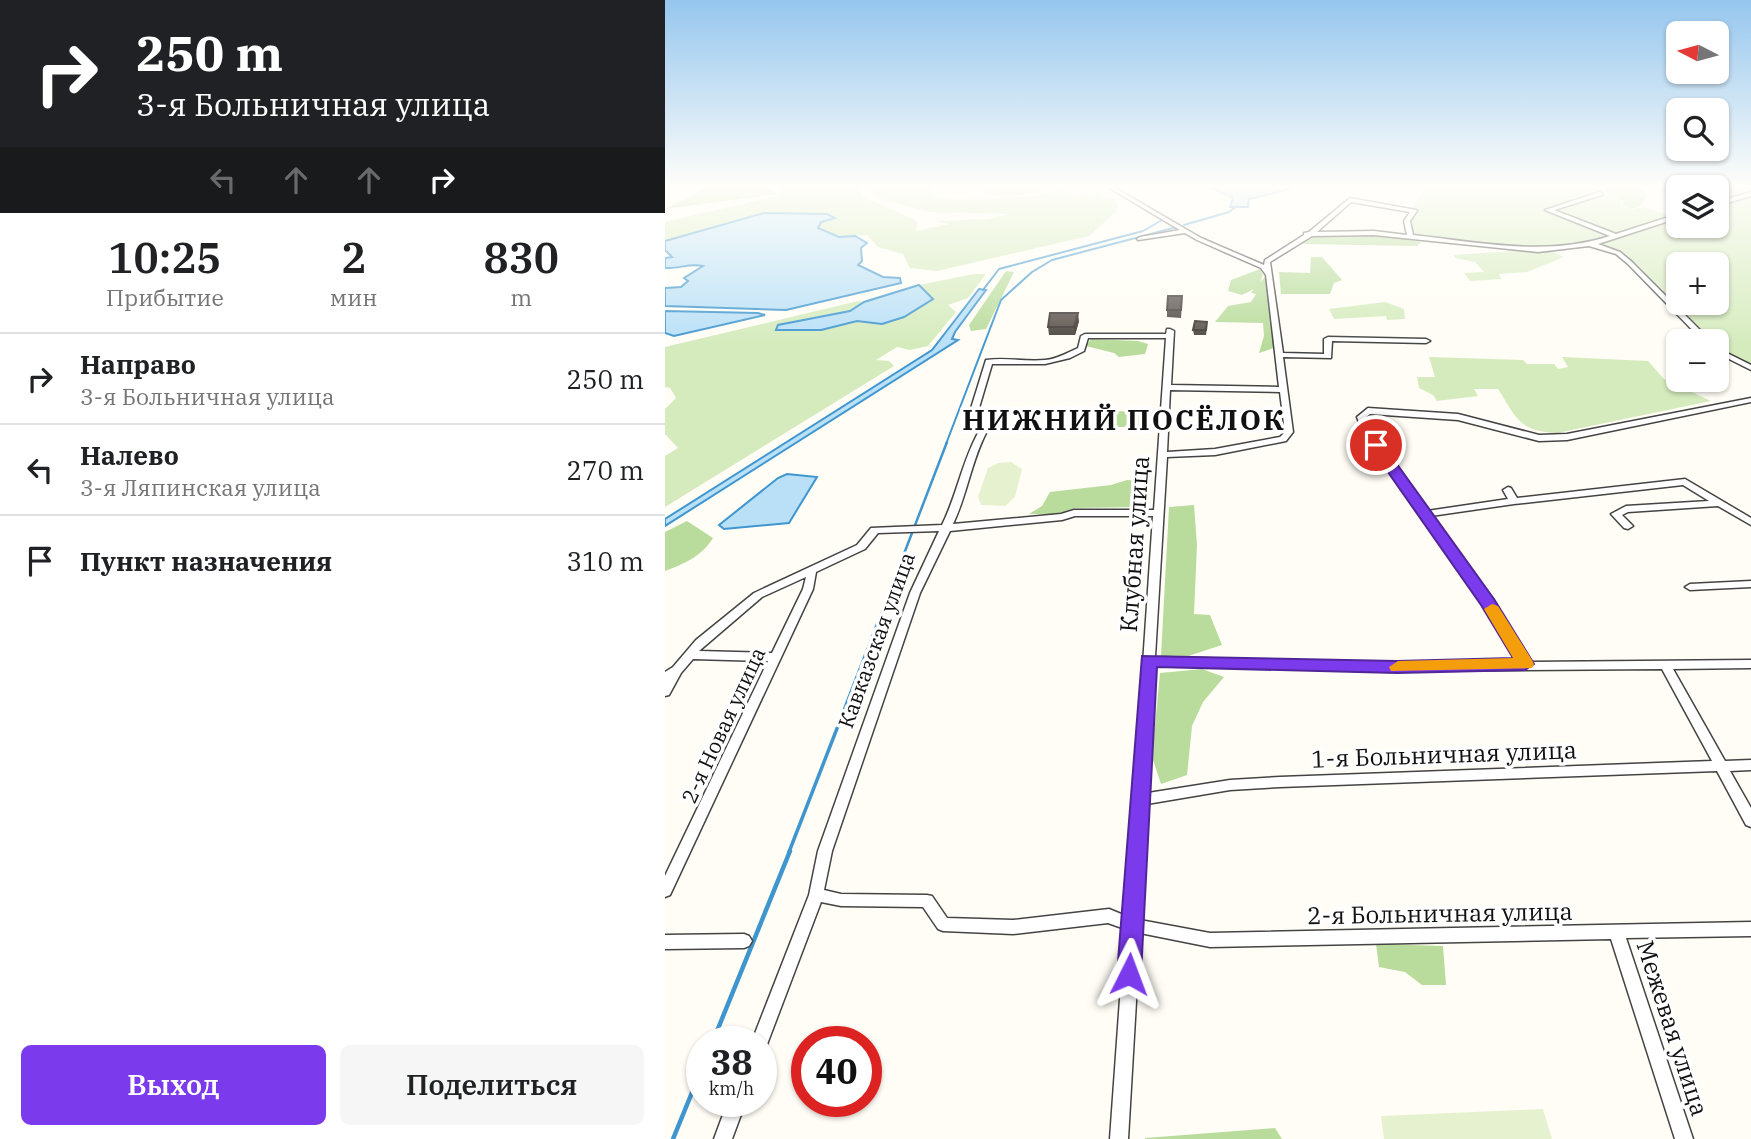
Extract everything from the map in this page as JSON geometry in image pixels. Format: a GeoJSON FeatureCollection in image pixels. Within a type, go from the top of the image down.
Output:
{"type":"FeatureCollection","features":[{"type":"Feature","properties":{"kind":"street"},"geometry":{"type":"LineString","coordinates":[[1201,239],[1228,254],[1263,267],[1269,275]]}},
{"type":"Feature","properties":{"kind":"street"},"geometry":{"type":"LineString","coordinates":[[1162,455],[1215,452],[1283,439],[1289,432],[1267,261],[1286,253],[1301,239]]}},
{"type":"Feature","properties":{"kind":"street"},"geometry":{"type":"LineString","coordinates":[[1435,239],[1523,250],[1590,244],[1605,239]]}},
{"type":"Feature","properties":{"kind":"street"},"geometry":{"type":"LineString","coordinates":[[1590,244],[1618,253],[1695,329]]}},
{"type":"Feature","properties":{"kind":"street","name":"Клубная улица"},"geometry":{"type":"LineString","coordinates":[[1085,336],[1170,333],[1119,1139]]}},
{"type":"Feature","properties":{"kind":"street","name":"Кавказская улица"},"geometry":{"type":"LineString","coordinates":[[766,1026],[816,895],[825,850],[915,593],[945,528],[982,433],[972,418],[989,362],[1002,360],[1040,365],[1067,358],[1081,349],[1085,336]]}},
{"type":"Feature","properties":{"kind":"street"},"geometry":{"type":"LineString","coordinates":[[1278,355],[1328,356],[1328,339],[1426,341]]}},
{"type":"Feature","properties":{"kind":"street"},"geometry":{"type":"LineString","coordinates":[[1729,356],[1751,368]]}},
{"type":"Feature","properties":{"kind":"street"},"geometry":{"type":"LineString","coordinates":[[1167,387],[1283,390]]}},
{"type":"Feature","properties":{"kind":"street"},"geometry":{"type":"LineString","coordinates":[[1525,664],[1488,603],[1367,433],[1361,417],[1368,411],[1458,417],[1539,438],[1567,437],[1751,400]]}},
{"type":"Feature","properties":{"kind":"street"},"geometry":{"type":"LineString","coordinates":[[1425,514],[1514,500],[1685,482],[1751,522]]}},
{"type":"Feature","properties":{"kind":"street"},"geometry":{"type":"LineString","coordinates":[[1508,490],[1514,500]]}},
{"type":"Feature","properties":{"kind":"street"},"geometry":{"type":"LineString","coordinates":[[1628,527],[1616,514],[1626,509],[1719,503]]}},
{"type":"Feature","properties":{"kind":"street"},"geometry":{"type":"LineString","coordinates":[[665,692],[677,670],[700,643],[758,595],[812,573],[861,547],[875,530],[945,528],[1062,517],[1074,513],[1159,513]]}},
{"type":"Feature","properties":{"kind":"street","name":"2-я Новая улица"},"geometry":{"type":"LineString","coordinates":[[665,891],[808,589],[812,573]]}},
{"type":"Feature","properties":{"kind":"street"},"geometry":{"type":"LineString","coordinates":[[1690,587],[1751,584]]}},
{"type":"Feature","properties":{"kind":"street"},"geometry":{"type":"LineString","coordinates":[[689,655],[776,657]]}},
{"type":"Feature","properties":{"kind":"street"},"geometry":{"type":"LineString","coordinates":[[1148,661],[1397,667],[1751,663]]}},
{"type":"Feature","properties":{"kind":"street"},"geometry":{"type":"LineString","coordinates":[[1666,666],[1751,821]]}},
{"type":"Feature","properties":{"kind":"street"},"geometry":{"type":"LineString","coordinates":[[665,678],[677,670]]}},
{"type":"Feature","properties":{"kind":"street","name":"1-я Больничная улица"},"geometry":{"type":"LineString","coordinates":[[1139,800],[1230,785],[1280,782],[1751,765]]}},
{"type":"Feature","properties":{"kind":"street","name":"2-я Больничная улица"},"geometry":{"type":"LineString","coordinates":[[816,895],[841,900],[927,901],[943,924],[1013,927],[1109,916],[1131,925],[1210,940],[1751,929]]}},
{"type":"Feature","properties":{"kind":"street","name":"Межевая улица"},"geometry":{"type":"LineString","coordinates":[[1616,932],[1684,1139]]}},
{"type":"Feature","properties":{"kind":"street"},"geometry":{"type":"LineString","coordinates":[[665,942],[744,941]]}},
{"type":"Feature","properties":{"kind":"street"},"geometry":{"type":"LineString","coordinates":[[723,1139],[731,1117]]}},
{"type":"Feature","properties":{"kind":"green space"},"geometry":{"type":"Polygon","coordinates":[[[871,239],[1075,239],[937,271],[910,268],[903,254],[878,247],[871,239]]]}},
{"type":"Feature","properties":{"kind":"green space"},"geometry":{"type":"Polygon","coordinates":[[[1308,239],[1405,239],[1421,242],[1417,246],[1302,244],[1308,239]]]}},
{"type":"Feature","properties":{"kind":"green space"},"geometry":{"type":"Polygon","coordinates":[[[1445,239],[1598,239],[1555,247],[1514,248],[1445,239]]]}},
{"type":"Feature","properties":{"kind":"green space"},"geometry":{"type":"Polygon","coordinates":[[[1617,239],[1751,239],[1751,365],[1729,353],[1729,329],[1701,329],[1687,315],[1729,315],[1729,252],[1666,252],[1666,293],[1638,265],[1598,245],[1617,239]]]}},
{"type":"Feature","properties":{"kind":"green space"},"geometry":{"type":"Polygon","coordinates":[[[1551,251],[1564,257],[1527,272],[1499,274],[1501,279],[1470,281],[1464,273],[1484,272],[1475,262],[1455,258],[1454,255],[1551,251]]]}},
{"type":"Feature","properties":{"kind":"green space"},"geometry":{"type":"Polygon","coordinates":[[[1311,257],[1322,257],[1342,280],[1334,283],[1330,294],[1281,294],[1279,272],[1310,273],[1311,257]]]}},
{"type":"Feature","properties":{"kind":"green space"},"geometry":{"type":"Polygon","coordinates":[[[1260,269],[1263,275],[1260,282],[1266,276],[1274,348],[1259,353],[1264,336],[1263,323],[1215,322],[1228,306],[1251,302],[1256,294],[1251,293],[1254,289],[1242,295],[1228,291],[1231,280],[1260,269]]]}},
{"type":"Feature","properties":{"kind":"green space"},"geometry":{"type":"Polygon","coordinates":[[[1006,271],[1014,272],[986,329],[971,331],[969,325],[1006,271]]]}},
{"type":"Feature","properties":{"kind":"green space"},"geometry":{"type":"Polygon","coordinates":[[[986,274],[968,298],[948,305],[956,312],[928,346],[910,350],[897,347],[876,360],[889,361],[894,366],[665,507],[665,456],[678,448],[665,434],[665,409],[676,398],[670,388],[665,387],[665,347],[858,301],[864,302],[850,311],[778,325],[821,330],[857,321],[882,324],[904,317],[932,299],[919,285],[986,274]]]}},
{"type":"Feature","properties":{"kind":"green space"},"geometry":{"type":"Polygon","coordinates":[[[1385,302],[1404,309],[1405,319],[1387,320],[1386,316],[1334,319],[1329,309],[1385,302]]]}},
{"type":"Feature","properties":{"kind":"green space"},"geometry":{"type":"Polygon","coordinates":[[[1091,339],[1138,341],[1148,344],[1145,354],[1119,357],[1114,353],[1086,346],[1091,339]]]}},
{"type":"Feature","properties":{"kind":"green space"},"geometry":{"type":"Polygon","coordinates":[[[1429,357],[1523,360],[1527,364],[1554,364],[1558,369],[1568,367],[1562,357],[1648,361],[1666,380],[1666,392],[1692,392],[1711,401],[1557,433],[1544,432],[1534,430],[1520,421],[1498,389],[1474,389],[1478,396],[1437,401],[1433,395],[1419,388],[1417,377],[1435,377],[1429,357]]]}},
{"type":"Feature","properties":{"kind":"green space"},"geometry":{"type":"Polygon","coordinates":[[[1109,411],[1154,412],[1154,427],[1113,427],[1114,421],[1106,414],[1109,411]]]}},
{"type":"Feature","properties":{"kind":"green space"},"geometry":{"type":"Polygon","coordinates":[[[1011,462],[1022,469],[1015,497],[1005,506],[981,505],[978,497],[988,468],[998,463],[1011,462]]]}},
{"type":"Feature","properties":{"kind":"green space"},"geometry":{"type":"Polygon","coordinates":[[[1127,480],[1144,481],[1144,507],[1075,508],[1057,514],[1029,514],[1042,506],[1050,492],[1111,485],[1127,480]]]}},
{"type":"Feature","properties":{"kind":"green space"},"geometry":{"type":"Polygon","coordinates":[[[1194,505],[1197,545],[1194,614],[1210,615],[1222,645],[1185,657],[1161,656],[1169,507],[1194,505]]]}},
{"type":"Feature","properties":{"kind":"green space"},"geometry":{"type":"Polygon","coordinates":[[[687,521],[713,538],[704,550],[692,559],[665,571],[665,532],[687,521]]]}},
{"type":"Feature","properties":{"kind":"green space"},"geometry":{"type":"Polygon","coordinates":[[[1202,669],[1224,677],[1203,702],[1192,726],[1187,775],[1161,784],[1152,757],[1160,673],[1202,669]]]}},
{"type":"Feature","properties":{"kind":"green space"},"geometry":{"type":"Polygon","coordinates":[[[1376,944],[1443,946],[1446,985],[1422,985],[1405,972],[1379,967],[1376,944]]]}},
{"type":"Feature","properties":{"kind":"green space"},"geometry":{"type":"Polygon","coordinates":[[[1543,1109],[1552,1139],[1384,1139],[1381,1116],[1543,1109]]]}},
{"type":"Feature","properties":{"kind":"green space"},"geometry":{"type":"Polygon","coordinates":[[[1275,1128],[1282,1139],[1145,1139],[1145,1138],[1275,1128]]]}},
{"type":"Feature","properties":{"kind":"water"},"geometry":{"type":"Polygon","coordinates":[[[860,239],[867,243],[861,248],[862,261],[858,265],[883,277],[900,278],[901,283],[786,310],[665,306],[665,288],[681,287],[688,281],[684,278],[703,266],[665,268],[665,258],[672,257],[665,250],[665,241],[860,239]]]}},
{"type":"Feature","properties":{"kind":"water"},"geometry":{"type":"Polygon","coordinates":[[[919,285],[933,299],[904,317],[882,324],[857,321],[821,330],[776,330],[778,325],[850,311],[864,302],[919,285]]]}},
{"type":"Feature","properties":{"kind":"water"},"geometry":{"type":"Polygon","coordinates":[[[979,289],[986,290],[955,332],[952,339],[958,340],[665,526],[665,519],[932,350],[979,289]]]}},
{"type":"Feature","properties":{"kind":"water"},"geometry":{"type":"Polygon","coordinates":[[[665,311],[765,315],[674,336],[665,333],[665,311]]]}},
{"type":"Feature","properties":{"kind":"water"},"geometry":{"type":"Polygon","coordinates":[[[787,474],[817,477],[789,523],[724,529],[719,525],[778,478],[787,474]]]}},
{"type":"Feature","properties":{"kind":"building"},"geometry":{"type":"Polygon","coordinates":[[[1168,296],[1182,296],[1181,310],[1167,310],[1168,296]]]}},
{"type":"Feature","properties":{"kind":"building"},"geometry":{"type":"Polygon","coordinates":[[[1050,313],[1078,313],[1074,327],[1048,327],[1050,313]]]}},
{"type":"Feature","properties":{"kind":"building"},"geometry":{"type":"Polygon","coordinates":[[[1195,321],[1207,322],[1206,330],[1193,330],[1195,321]]]}},
{"type":"Feature","properties":{"kind":"waterway"},"geometry":{"type":"LineString","coordinates":[[983,290],[999,269],[1112,239]]}},
{"type":"Feature","properties":{"kind":"waterway"},"geometry":{"type":"LineString","coordinates":[[946,444],[1001,300],[1032,272],[1052,260],[1131,239]]}},
{"type":"Feature","properties":{"kind":"waterway"},"geometry":{"type":"LineString","coordinates":[[877,624],[947,442]]}},
{"type":"Feature","properties":{"kind":"waterway"},"geometry":{"type":"LineString","coordinates":[[789,852],[878,623]]}},
{"type":"Feature","properties":{"kind":"waterway"},"geometry":{"type":"LineString","coordinates":[[719,1026],[790,851]]}},
{"type":"Feature","properties":{"kind":"waterway"},"geometry":{"type":"LineString","coordinates":[[673,1139],[686,1107]]}},
{"type":"Feature","properties":{"kind":"slow traffic"},"geometry":{"type":"LineString","coordinates":[[1398,667],[1525,664],[1492,609]]}},
{"type":"Feature","properties":{"kind":"district","name":"НИЖНИЙ ПОСЁЛОК"},"geometry":{"type":"Point","coordinates":[1124,419]}},
{"type":"Feature","properties":{"kind":"route"},"geometry":{"type":"LineString","coordinates":[[1129,974],[1148,661],[1397,667],[1525,664],[1488,603],[1376,445]]}}]}
